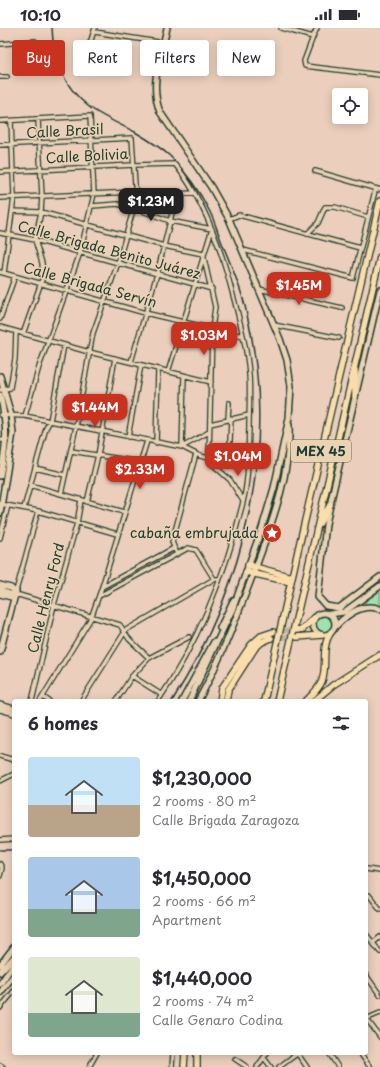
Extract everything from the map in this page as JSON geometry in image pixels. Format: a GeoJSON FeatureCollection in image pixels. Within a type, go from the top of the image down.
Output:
{"type":"FeatureCollection","features":[{"type":"Feature","properties":{"kind":"main road"},"geometry":{"type":"LineString","coordinates":[[165,40],[167,28]]}},
{"type":"Feature","properties":{"kind":"main road"},"geometry":{"type":"LineString","coordinates":[[156,76],[157,104],[160,112],[211,187],[229,219],[274,324],[284,351],[290,378],[288,418],[289,442],[282,486],[253,574],[225,648],[199,699]]}},
{"type":"Feature","properties":{"kind":"main road","name":"MEX 45"},"geometry":{"type":"LineString","coordinates":[[264,699],[380,201]]}},
{"type":"Feature","properties":{"kind":"main road","name":"MEX 45"},"geometry":{"type":"LineString","coordinates":[[277,699],[380,257]]}},
{"type":"Feature","properties":{"kind":"main road"},"geometry":{"type":"LineString","coordinates":[[308,699],[319,687],[322,680],[324,647],[335,621],[329,614],[326,606],[318,597],[318,588],[330,505],[380,290]]}},
{"type":"Feature","properties":{"kind":"main road"},"geometry":{"type":"LineString","coordinates":[[355,361],[355,396]]}},
{"type":"Feature","properties":{"kind":"main road"},"geometry":{"type":"LineString","coordinates":[[0,376],[2,390],[11,415],[13,440],[0,504],[0,513]]}},
{"type":"Feature","properties":{"kind":"main road"},"geometry":{"type":"LineString","coordinates":[[0,395],[7,440],[0,476]]}},
{"type":"Feature","properties":{"kind":"main road"},"geometry":{"type":"LineString","coordinates":[[190,699],[218,641],[262,528],[274,488],[288,418]]}},
{"type":"Feature","properties":{"kind":"main road"},"geometry":{"type":"LineString","coordinates":[[315,532],[330,505]]}},
{"type":"Feature","properties":{"kind":"main road"},"geometry":{"type":"LineString","coordinates":[[248,566],[291,580]]}},
{"type":"Feature","properties":{"kind":"main road"},"geometry":{"type":"LineString","coordinates":[[246,572],[291,580]]}},
{"type":"Feature","properties":{"kind":"main road"},"geometry":{"type":"LineString","coordinates":[[326,606],[339,608],[380,577]]}},
{"type":"Feature","properties":{"kind":"main road"},"geometry":{"type":"LineString","coordinates":[[0,585],[11,588],[15,593]]}},
{"type":"Feature","properties":{"kind":"main road"},"geometry":{"type":"LineString","coordinates":[[297,630],[303,629],[321,613],[329,614],[344,612],[380,586]]}},
{"type":"Feature","properties":{"kind":"main road"},"geometry":{"type":"LineString","coordinates":[[240,587],[247,590]]}},
{"type":"Feature","properties":{"kind":"main road"},"geometry":{"type":"LineString","coordinates":[[0,589],[15,593]]}},
{"type":"Feature","properties":{"kind":"main road"},"geometry":{"type":"LineString","coordinates":[[0,594],[10,597],[15,593]]}},
{"type":"Feature","properties":{"kind":"main road"},"geometry":{"type":"LineString","coordinates":[[0,652],[15,593]]}},
{"type":"Feature","properties":{"kind":"main road"},"geometry":{"type":"LineString","coordinates":[[183,699],[206,659],[230,606],[235,599]]}},
{"type":"Feature","properties":{"kind":"main road"},"geometry":{"type":"LineString","coordinates":[[297,637],[322,635],[332,630],[343,619],[360,609],[369,607],[380,608]]}},
{"type":"Feature","properties":{"kind":"main road"},"geometry":{"type":"LineString","coordinates":[[314,618],[314,628],[322,635]]}},
{"type":"Feature","properties":{"kind":"main road"},"geometry":{"type":"LineString","coordinates":[[221,699],[222,688],[251,645],[262,636],[273,632]]}},
{"type":"Feature","properties":{"kind":"main road"},"geometry":{"type":"LineString","coordinates":[[222,699],[255,648],[262,642],[272,638]]}},
{"type":"Feature","properties":{"kind":"main road"},"geometry":{"type":"LineString","coordinates":[[317,699],[333,686],[380,655]]}},
{"type":"Feature","properties":{"kind":"main road"},"geometry":{"type":"LineString","coordinates":[[372,660],[380,659]]}},
{"type":"Feature","properties":{"kind":"main road"},"geometry":{"type":"LineString","coordinates":[[0,705],[12,708]]}},
{"type":"Feature","properties":{"kind":"main road"},"geometry":{"type":"LineString","coordinates":[[0,709],[12,712]]}},
{"type":"Feature","properties":{"kind":"main road"},"geometry":{"type":"LineString","coordinates":[[0,964],[12,949]]}},
{"type":"Feature","properties":{"kind":"main road"},"geometry":{"type":"LineString","coordinates":[[0,972],[12,959]]}},
{"type":"Feature","properties":{"kind":"main road"},"geometry":{"type":"LineString","coordinates":[[0,984],[12,967]]}},
{"type":"Feature","properties":{"kind":"main road"},"geometry":{"type":"LineString","coordinates":[[0,993],[12,978]]}},
{"type":"Feature","properties":{"kind":"main road"},"geometry":{"type":"LineString","coordinates":[[184,1067],[185,1055]]}},
{"type":"Feature","properties":{"kind":"main road"},"geometry":{"type":"LineString","coordinates":[[197,1067],[198,1055]]}},
{"type":"Feature","properties":{"kind":"street"},"geometry":{"type":"LineString","coordinates":[[281,28],[313,37]]}},
{"type":"Feature","properties":{"kind":"street"},"geometry":{"type":"LineString","coordinates":[[317,28],[304,60],[305,66],[380,75]]}},
{"type":"Feature","properties":{"kind":"street"},"geometry":{"type":"LineString","coordinates":[[92,40],[95,30],[144,40]]}},
{"type":"Feature","properties":{"kind":"street"},"geometry":{"type":"LineString","coordinates":[[0,44],[12,43]]}},
{"type":"Feature","properties":{"kind":"street"},"geometry":{"type":"LineString","coordinates":[[0,77],[7,77]]}},
{"type":"Feature","properties":{"kind":"street"},"geometry":{"type":"LineString","coordinates":[[0,121],[90,116],[94,194],[92,206],[80,253],[48,340],[24,416]]}},
{"type":"Feature","properties":{"kind":"street"},"geometry":{"type":"LineString","coordinates":[[23,334],[44,278],[42,263],[35,240],[41,212],[42,196],[38,120]]}},
{"type":"Feature","properties":{"kind":"street"},"geometry":{"type":"LineString","coordinates":[[2,272],[14,197],[11,121]]}},
{"type":"Feature","properties":{"kind":"street","name":"Calle Brasil"},"geometry":{"type":"LineString","coordinates":[[0,146],[132,138],[133,165]]}},
{"type":"Feature","properties":{"kind":"street","name":"Calle Bolivia"},"geometry":{"type":"LineString","coordinates":[[0,172],[175,164],[186,178],[194,193]]}},
{"type":"Feature","properties":{"kind":"street"},"geometry":{"type":"LineString","coordinates":[[61,494],[76,426],[89,352],[134,208],[135,194],[133,165]]}},
{"type":"Feature","properties":{"kind":"street"},"geometry":{"type":"LineString","coordinates":[[243,250],[354,278],[368,217],[378,189],[315,171]]}},
{"type":"Feature","properties":{"kind":"street"},"geometry":{"type":"LineString","coordinates":[[131,362],[164,246],[177,193]]}},
{"type":"Feature","properties":{"kind":"street"},"geometry":{"type":"LineString","coordinates":[[0,198],[94,194],[194,193],[212,230],[233,291],[248,365],[248,464],[243,502],[236,533],[206,614],[188,654],[159,699]]}},
{"type":"Feature","properties":{"kind":"street"},"geometry":{"type":"LineString","coordinates":[[92,206],[117,204],[134,208],[170,221],[212,230]]}},
{"type":"Feature","properties":{"kind":"street"},"geometry":{"type":"LineString","coordinates":[[307,234],[318,223],[325,207],[335,207],[368,217]]}},
{"type":"Feature","properties":{"kind":"street"},"geometry":{"type":"LineString","coordinates":[[12,211],[41,212],[164,246],[203,254]]}},
{"type":"Feature","properties":{"kind":"street"},"geometry":{"type":"LineString","coordinates":[[229,219],[239,215],[360,248]]}},
{"type":"Feature","properties":{"kind":"street"},"geometry":{"type":"LineString","coordinates":[[168,372],[203,254],[212,230]]}},
{"type":"Feature","properties":{"kind":"street","name":"Calle Brigada Benito Juárez"},"geometry":{"type":"LineString","coordinates":[[0,233],[35,240],[212,289]]}},
{"type":"Feature","properties":{"kind":"street"},"geometry":{"type":"LineString","coordinates":[[203,254],[215,307],[212,329],[208,458],[210,462],[230,480],[243,502]]}},
{"type":"Feature","properties":{"kind":"street","name":"Calle Brigada Servín"},"geometry":{"type":"LineString","coordinates":[[2,272],[41,284],[105,300],[145,313],[243,336]]}},
{"type":"Feature","properties":{"kind":"street"},"geometry":{"type":"LineString","coordinates":[[0,319],[15,276]]}},
{"type":"Feature","properties":{"kind":"street"},"geometry":{"type":"LineString","coordinates":[[259,289],[342,308]]}},
{"type":"Feature","properties":{"kind":"street"},"geometry":{"type":"LineString","coordinates":[[274,324],[339,338]]}},
{"type":"Feature","properties":{"kind":"street"},"geometry":{"type":"LineString","coordinates":[[0,327],[158,370],[211,382]]}},
{"type":"Feature","properties":{"kind":"street"},"geometry":{"type":"LineString","coordinates":[[2,390],[10,388],[15,359],[16,332]]}},
{"type":"Feature","properties":{"kind":"street"},"geometry":{"type":"LineString","coordinates":[[24,508],[46,428],[50,421],[64,345]]}},
{"type":"Feature","properties":{"kind":"street"},"geometry":{"type":"LineString","coordinates":[[87,502],[98,456],[115,358]]}},
{"type":"Feature","properties":{"kind":"street"},"geometry":{"type":"LineString","coordinates":[[128,437],[140,365]]}},
{"type":"Feature","properties":{"kind":"street"},"geometry":{"type":"LineString","coordinates":[[156,443],[158,370]]}},
{"type":"Feature","properties":{"kind":"street"},"geometry":{"type":"LineString","coordinates":[[182,447],[184,376]]}},
{"type":"Feature","properties":{"kind":"street"},"geometry":{"type":"LineString","coordinates":[[229,403],[230,441]]}},
{"type":"Feature","properties":{"kind":"street"},"geometry":{"type":"LineString","coordinates":[[3,415],[24,416],[182,447],[208,458]]}},
{"type":"Feature","properties":{"kind":"street"},"geometry":{"type":"LineString","coordinates":[[210,424],[229,418],[249,415]]}},
{"type":"Feature","properties":{"kind":"street"},"geometry":{"type":"LineString","coordinates":[[182,447],[209,432]]}},
{"type":"Feature","properties":{"kind":"street"},"geometry":{"type":"LineString","coordinates":[[0,440],[7,440]]}},
{"type":"Feature","properties":{"kind":"street"},"geometry":{"type":"LineString","coordinates":[[46,699],[43,697],[91,618],[100,595],[117,534],[147,441]]}},
{"type":"Feature","properties":{"kind":"street"},"geometry":{"type":"LineString","coordinates":[[71,451],[140,462]]}},
{"type":"Feature","properties":{"kind":"street"},"geometry":{"type":"LineString","coordinates":[[177,554],[172,539],[196,454]]}},
{"type":"Feature","properties":{"kind":"street"},"geometry":{"type":"LineString","coordinates":[[35,468],[65,475]]}},
{"type":"Feature","properties":{"kind":"street"},"geometry":{"type":"LineString","coordinates":[[30,485],[124,512]]}},
{"type":"Feature","properties":{"kind":"street","name":"Calle Henry Ford"},"geometry":{"type":"LineString","coordinates":[[32,699],[54,605],[77,522],[81,500]]}},
{"type":"Feature","properties":{"kind":"street"},"geometry":{"type":"LineString","coordinates":[[0,504],[38,511],[117,534]]}},
{"type":"Feature","properties":{"kind":"street"},"geometry":{"type":"LineString","coordinates":[[0,538],[8,505]]}},
{"type":"Feature","properties":{"kind":"street"},"geometry":{"type":"LineString","coordinates":[[38,511],[15,593],[120,626],[130,639],[149,658]]}},
{"type":"Feature","properties":{"kind":"street"},"geometry":{"type":"LineString","coordinates":[[102,587],[174,548]]}},
{"type":"Feature","properties":{"kind":"street"},"geometry":{"type":"LineString","coordinates":[[100,595],[188,548],[194,549],[214,579]]}},
{"type":"Feature","properties":{"kind":"street"},"geometry":{"type":"LineString","coordinates":[[83,699],[125,632],[214,579],[219,579]]}},
{"type":"Feature","properties":{"kind":"street"},"geometry":{"type":"LineString","coordinates":[[117,699],[132,676],[149,658],[189,637]]}},
{"type":"Feature","properties":{"kind":"street"},"geometry":{"type":"LineString","coordinates":[[132,676],[162,695]]}},
{"type":"Feature","properties":{"kind":"street"},"geometry":{"type":"LineString","coordinates":[[0,756],[12,759]]}},
{"type":"Feature","properties":{"kind":"street"},"geometry":{"type":"LineString","coordinates":[[0,781],[12,775]]}},
{"type":"Feature","properties":{"kind":"street"},"geometry":{"type":"LineString","coordinates":[[0,840],[12,839]]}},
{"type":"Feature","properties":{"kind":"street"},"geometry":{"type":"LineString","coordinates":[[0,864],[1,874]]}},
{"type":"Feature","properties":{"kind":"street"},"geometry":{"type":"LineString","coordinates":[[368,869],[379,871]]}},
{"type":"Feature","properties":{"kind":"street"},"geometry":{"type":"LineString","coordinates":[[368,896],[380,909]]}},
{"type":"Feature","properties":{"kind":"street"},"geometry":{"type":"LineString","coordinates":[[368,937],[380,952]]}},
{"type":"Feature","properties":{"kind":"street"},"geometry":{"type":"LineString","coordinates":[[373,943],[380,937]]}},
{"type":"Feature","properties":{"kind":"street"},"geometry":{"type":"LineString","coordinates":[[368,979],[380,995]]}},
{"type":"Feature","properties":{"kind":"street"},"geometry":{"type":"LineString","coordinates":[[0,1008],[12,993]]}},
{"type":"Feature","properties":{"kind":"street"},"geometry":{"type":"LineString","coordinates":[[368,1018],[380,1013]]}},
{"type":"Feature","properties":{"kind":"street"},"geometry":{"type":"LineString","coordinates":[[368,1022],[380,1037]]}},
{"type":"Feature","properties":{"kind":"street"},"geometry":{"type":"LineString","coordinates":[[89,1067],[96,1055]]}},
{"type":"Feature","properties":{"kind":"street"},"geometry":{"type":"LineString","coordinates":[[172,1067],[173,1055]]}},
{"type":"Feature","properties":{"kind":"street"},"geometry":{"type":"LineString","coordinates":[[257,1067],[266,1055]]}},
{"type":"Feature","properties":{"kind":"street"},"geometry":{"type":"LineString","coordinates":[[279,1067],[294,1055]]}},
{"type":"Feature","properties":{"kind":"street"},"geometry":{"type":"LineString","coordinates":[[298,1055],[307,1067]]}},
{"type":"Feature","properties":{"kind":"street"},"geometry":{"type":"LineString","coordinates":[[330,1055],[338,1067]]}},
{"type":"Feature","properties":{"kind":"street"},"geometry":{"type":"LineString","coordinates":[[361,1055],[370,1067]]}},
{"type":"Feature","properties":{"kind":"street"},"geometry":{"type":"LineString","coordinates":[[264,1058],[271,1067]]}},
{"type":"Feature","properties":{"kind":"street"},"geometry":{"type":"LineString","coordinates":[[235,1059],[247,1067]]}},
{"type":"Feature","properties":{"kind":"green space"},"geometry":{"type":"Polygon","coordinates":[[[380,591],[380,607],[364,605],[364,603],[380,591]]]}},
{"type":"Feature","properties":{"kind":"green space"},"geometry":{"type":"Polygon","coordinates":[[[324,616],[330,618],[332,624],[330,630],[324,632],[318,630],[316,624],[318,618],[324,616]]]}},
{"type":"Feature","properties":{"kind":"tunnel"},"geometry":{"type":"LineString","coordinates":[[275,631],[297,630]]}},
{"type":"Feature","properties":{"kind":"tunnel"},"geometry":{"type":"LineString","coordinates":[[274,638],[295,637]]}},
{"type":"Feature","properties":{"kind":"railway"},"geometry":{"type":"LineString","coordinates":[[52,28],[57,61],[66,81],[79,98],[98,113],[135,132],[166,152],[182,169],[202,197],[212,217],[241,291],[255,357],[259,409],[257,460],[249,511],[237,561],[220,609],[198,656],[173,699]]}},
{"type":"Feature","properties":{"kind":"railway"},"geometry":{"type":"LineString","coordinates":[[0,850],[12,850]]}},
{"type":"Feature","properties":{"kind":"place","name":"cabaña embrujada"},"geometry":{"type":"Point","coordinates":[272,533]}}]}
